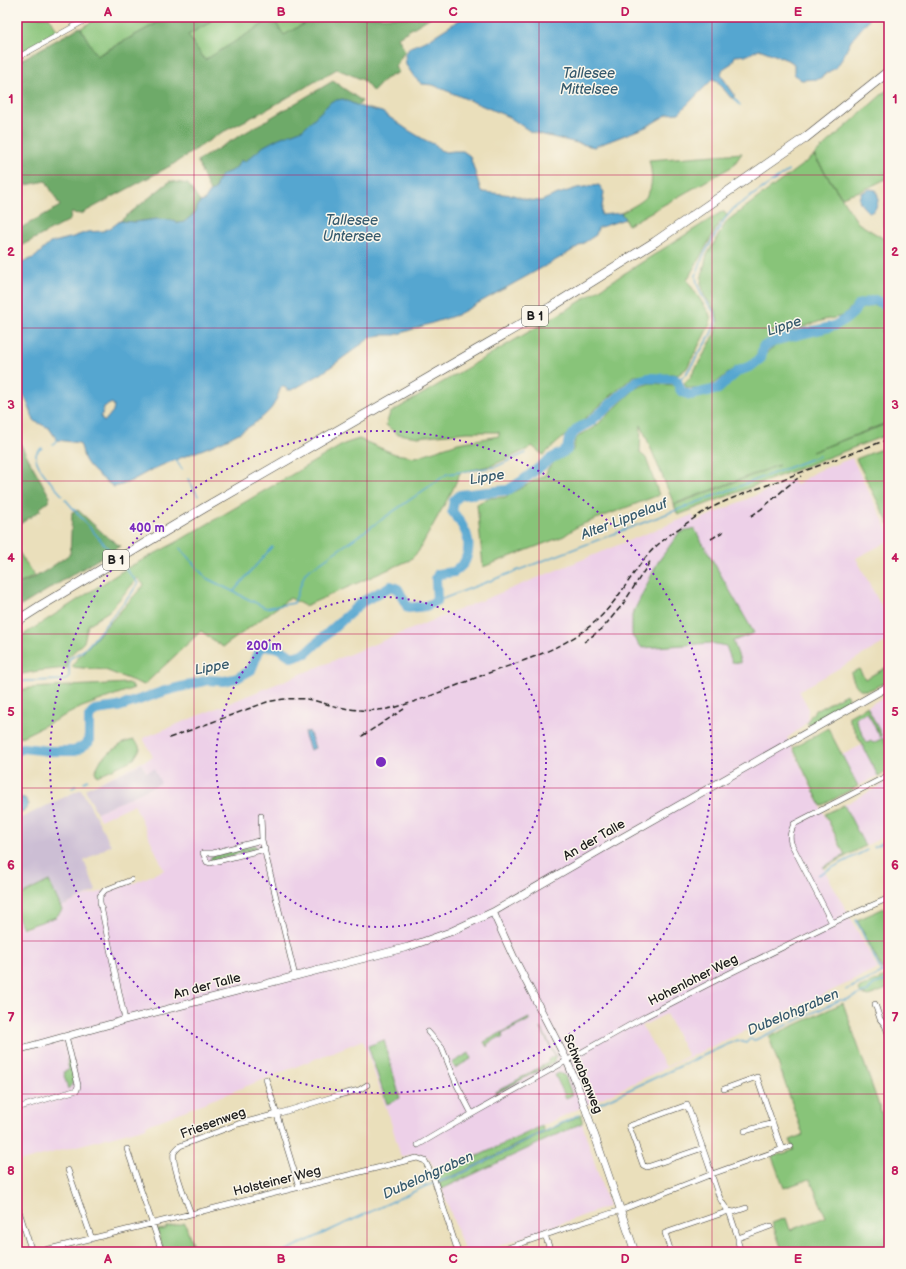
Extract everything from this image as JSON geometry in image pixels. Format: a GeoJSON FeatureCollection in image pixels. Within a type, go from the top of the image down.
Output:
{"type":"FeatureCollection","features":[{"type":"Feature","properties":{"kind":"highway","name":"B 1"},"geometry":{"type":"LineString","coordinates":[[17,621],[204,508],[538,314],[648,246],[806,138],[889,71]]}},
{"type":"Feature","properties":{"kind":"street"},"geometry":{"type":"LineString","coordinates":[[17,58],[91,17]]}},
{"type":"Feature","properties":{"kind":"street","name":"An der Talle"},"geometry":{"type":"LineString","coordinates":[[17,1050],[125,1020],[408,947],[450,932],[493,912],[889,686]]}},
{"type":"Feature","properties":{"kind":"street"},"geometry":{"type":"LineString","coordinates":[[832,923],[790,843],[791,830],[794,824],[889,775]]}},
{"type":"Feature","properties":{"kind":"street"},"geometry":{"type":"LineString","coordinates":[[261,816],[262,840],[295,976]]}},
{"type":"Feature","properties":{"kind":"street"},"geometry":{"type":"LineString","coordinates":[[262,840],[204,855],[207,862],[210,863],[265,849]]}},
{"type":"Feature","properties":{"kind":"street"},"geometry":{"type":"LineString","coordinates":[[125,1020],[100,896],[105,890],[131,880]]}},
{"type":"Feature","properties":{"kind":"street","name":"Hohenloher Weg"},"geometry":{"type":"LineString","coordinates":[[567,1061],[646,1016],[728,974],[832,923],[889,898]]}},
{"type":"Feature","properties":{"kind":"street","name":"Schwabenweg"},"geometry":{"type":"LineString","coordinates":[[493,912],[513,956],[567,1061],[579,1090],[635,1252]]}},
{"type":"Feature","properties":{"kind":"street"},"geometry":{"type":"LineString","coordinates":[[875,1004],[880,1020],[887,1024],[889,1036]]}},
{"type":"Feature","properties":{"kind":"street"},"geometry":{"type":"LineString","coordinates":[[428,1032],[442,1048],[457,1085],[472,1114]]}},
{"type":"Feature","properties":{"kind":"street"},"geometry":{"type":"LineString","coordinates":[[17,1108],[77,1090],[78,1085],[66,1036]]}},
{"type":"Feature","properties":{"kind":"street"},"geometry":{"type":"LineString","coordinates":[[418,1146],[440,1132],[567,1061]]}},
{"type":"Feature","properties":{"kind":"street"},"geometry":{"type":"LineString","coordinates":[[724,1089],[757,1077],[782,1150]]}},
{"type":"Feature","properties":{"kind":"street"},"geometry":{"type":"LineString","coordinates":[[266,1079],[299,1187]]}},
{"type":"Feature","properties":{"kind":"street"},"geometry":{"type":"LineString","coordinates":[[277,1114],[359,1090],[367,1085]]}},
{"type":"Feature","properties":{"kind":"street"},"geometry":{"type":"LineString","coordinates":[[703,1148],[647,1167],[643,1165],[629,1126],[687,1105],[703,1148],[712,1174],[724,1206],[729,1211],[741,1252]]}},
{"type":"Feature","properties":{"kind":"street","name":"Friesenweg"},"geometry":{"type":"LineString","coordinates":[[191,1214],[174,1164],[174,1154],[176,1149],[180,1146],[238,1124],[277,1114]]}},
{"type":"Feature","properties":{"kind":"street"},"geometry":{"type":"LineString","coordinates":[[745,1131],[773,1123]]}},
{"type":"Feature","properties":{"kind":"street"},"geometry":{"type":"LineString","coordinates":[[496,1252],[621,1210],[712,1174],[791,1146]]}},
{"type":"Feature","properties":{"kind":"street"},"geometry":{"type":"LineString","coordinates":[[127,1149],[162,1252]]}},
{"type":"Feature","properties":{"kind":"street","name":"Holsteiner Weg"},"geometry":{"type":"LineString","coordinates":[[37,1252],[419,1158],[425,1161],[435,1181],[458,1252]]}},
{"type":"Feature","properties":{"kind":"street"},"geometry":{"type":"LineString","coordinates":[[68,1170],[92,1239]]}},
{"type":"Feature","properties":{"kind":"street"},"geometry":{"type":"LineString","coordinates":[[17,1205],[32,1252]]}},
{"type":"Feature","properties":{"kind":"street"},"geometry":{"type":"LineString","coordinates":[[672,1252],[665,1232],[729,1211],[734,1212],[746,1208]]}},
{"type":"Feature","properties":{"kind":"street"},"geometry":{"type":"LineString","coordinates":[[738,1238],[771,1226]]}},
{"type":"Feature","properties":{"kind":"street"},"geometry":{"type":"LineString","coordinates":[[545,1235],[550,1252]]}},
{"type":"Feature","properties":{"kind":"shaded area"},"geometry":{"type":"Polygon","coordinates":[[[852,458],[889,532],[889,541],[856,558],[889,621],[889,626],[886,627],[884,633],[887,641],[799,691],[807,705],[807,721],[801,728],[787,738],[844,855],[823,867],[878,969],[437,1175],[429,1158],[421,1154],[401,1157],[390,1119],[363,1040],[146,1125],[147,1127],[18,1162],[17,915],[23,929],[56,917],[62,910],[61,907],[89,895],[134,883],[164,870],[134,804],[100,820],[85,788],[153,757],[143,738],[692,515],[696,521],[791,480],[796,485],[815,472],[852,458]],[[141,764],[85,788],[97,813],[160,783],[146,772],[141,764]],[[666,1014],[642,1026],[666,1067],[688,1056],[666,1014]],[[561,1074],[555,1075],[567,1098],[572,1095],[561,1074]]]}},
{"type":"Feature","properties":{"kind":"shaded area"},"geometry":{"type":"Polygon","coordinates":[[[886,696],[889,701],[889,750],[885,742],[866,752],[878,776],[858,786],[842,755],[862,745],[848,717],[886,696]]]}},
{"type":"Feature","properties":{"kind":"shaded area"},"geometry":{"type":"Polygon","coordinates":[[[141,764],[146,772],[154,769],[161,783],[97,813],[85,789],[141,764]]]}},
{"type":"Feature","properties":{"kind":"shaded area"},"geometry":{"type":"Polygon","coordinates":[[[889,781],[889,834],[865,846],[844,805],[889,781]]]}},
{"type":"Feature","properties":{"kind":"shaded area"},"geometry":{"type":"Polygon","coordinates":[[[81,789],[111,845],[84,861],[96,891],[61,907],[49,881],[17,897],[17,820],[81,789]]]}},
{"type":"Feature","properties":{"kind":"shaded area"},"geometry":{"type":"Polygon","coordinates":[[[582,1123],[608,1205],[607,1207],[482,1252],[465,1252],[442,1189],[582,1123]]]}},
{"type":"Feature","properties":{"kind":"green space"},"geometry":{"type":"Polygon","coordinates":[[[17,17],[49,17],[58,32],[17,55],[17,17]]]}},
{"type":"Feature","properties":{"kind":"green space"},"geometry":{"type":"Polygon","coordinates":[[[100,17],[168,17],[96,56],[81,28],[100,17]]]}},
{"type":"Feature","properties":{"kind":"green space"},"geometry":{"type":"Polygon","coordinates":[[[168,17],[214,17],[209,23],[188,35],[205,60],[273,18],[284,35],[316,17],[431,17],[398,37],[405,51],[395,67],[399,72],[385,79],[373,92],[363,80],[337,69],[266,110],[219,134],[172,165],[81,214],[71,213],[70,220],[17,248],[17,230],[60,206],[46,181],[17,187],[17,142],[22,140],[17,131],[17,62],[80,27],[97,56],[168,17]]]}},
{"type":"Feature","properties":{"kind":"green space"},"geometry":{"type":"Polygon","coordinates":[[[214,17],[316,17],[284,35],[273,19],[205,61],[187,35],[209,23],[214,17]]]}},
{"type":"Feature","properties":{"kind":"green space"},"geometry":{"type":"Polygon","coordinates":[[[333,81],[362,101],[358,106],[343,99],[303,129],[246,161],[240,161],[234,169],[219,178],[215,190],[210,192],[197,161],[333,81]]]}},
{"type":"Feature","properties":{"kind":"green space"},"geometry":{"type":"Polygon","coordinates":[[[889,88],[889,177],[863,190],[849,194],[842,198],[814,155],[889,88]]]}},
{"type":"Feature","properties":{"kind":"green space"},"geometry":{"type":"Polygon","coordinates":[[[742,153],[733,166],[628,225],[621,213],[641,201],[649,193],[652,179],[649,160],[742,153]]]}},
{"type":"Feature","properties":{"kind":"green space"},"geometry":{"type":"Polygon","coordinates":[[[814,156],[858,223],[889,242],[889,305],[875,298],[857,301],[843,316],[824,320],[776,336],[761,345],[753,360],[746,365],[735,368],[713,385],[701,389],[686,387],[684,383],[690,378],[714,336],[718,321],[716,312],[704,295],[701,283],[707,255],[727,221],[814,156]]]}},
{"type":"Feature","properties":{"kind":"green space"},"geometry":{"type":"Polygon","coordinates":[[[170,181],[188,184],[200,202],[194,214],[184,222],[180,223],[157,219],[135,222],[120,221],[170,181]]]}},
{"type":"Feature","properties":{"kind":"green space"},"geometry":{"type":"Polygon","coordinates":[[[889,190],[889,231],[884,227],[884,214],[889,190]]]}},
{"type":"Feature","properties":{"kind":"green space"},"geometry":{"type":"Polygon","coordinates":[[[723,211],[727,215],[723,221],[720,222],[687,280],[709,313],[711,319],[710,324],[687,368],[678,375],[634,376],[543,455],[532,446],[493,465],[460,473],[452,491],[418,552],[410,560],[305,606],[290,598],[223,647],[201,631],[144,685],[105,670],[72,667],[76,660],[144,585],[138,578],[109,611],[88,625],[84,642],[67,658],[67,668],[17,675],[17,639],[127,568],[175,543],[344,444],[359,439],[395,454],[416,457],[458,443],[499,436],[499,432],[467,432],[418,437],[397,434],[386,425],[390,413],[573,306],[723,211]]]}},
{"type":"Feature","properties":{"kind":"green space"},"geometry":{"type":"Polygon","coordinates":[[[874,305],[889,309],[889,335],[881,331],[889,336],[889,422],[812,452],[889,423],[889,434],[678,515],[674,505],[779,465],[674,504],[641,425],[640,453],[646,458],[659,495],[578,526],[564,536],[483,567],[477,504],[488,498],[505,497],[546,474],[548,468],[553,464],[552,462],[573,450],[575,440],[581,434],[594,428],[636,388],[650,383],[674,385],[680,392],[689,396],[701,396],[719,391],[739,373],[763,361],[768,351],[778,344],[827,330],[855,316],[860,309],[874,305]]]}},
{"type":"Feature","properties":{"kind":"green space"},"geometry":{"type":"Polygon","coordinates":[[[17,438],[50,497],[48,502],[40,508],[41,510],[17,526],[17,438]]]}},
{"type":"Feature","properties":{"kind":"green space"},"geometry":{"type":"Polygon","coordinates":[[[889,446],[889,524],[856,459],[889,446]]]}},
{"type":"Feature","properties":{"kind":"green space"},"geometry":{"type":"Polygon","coordinates":[[[78,510],[105,535],[120,546],[21,606],[17,603],[17,583],[29,580],[70,554],[72,512],[78,510]]]}},
{"type":"Feature","properties":{"kind":"green space"},"geometry":{"type":"Polygon","coordinates":[[[694,528],[754,633],[733,641],[741,663],[732,662],[726,646],[711,643],[642,648],[632,636],[632,615],[658,562],[679,533],[694,528]]]}},
{"type":"Feature","properties":{"kind":"green space"},"geometry":{"type":"Polygon","coordinates":[[[17,549],[34,576],[21,583],[17,582],[17,549]]]}},
{"type":"Feature","properties":{"kind":"green space"},"geometry":{"type":"Polygon","coordinates":[[[889,666],[889,681],[866,690],[861,690],[857,687],[851,673],[859,669],[865,679],[889,666]]]}},
{"type":"Feature","properties":{"kind":"green space"},"geometry":{"type":"Polygon","coordinates":[[[128,683],[134,688],[82,707],[17,739],[17,691],[31,688],[128,683]]]}},
{"type":"Feature","properties":{"kind":"green space"},"geometry":{"type":"Polygon","coordinates":[[[846,694],[848,698],[842,706],[809,725],[807,723],[816,709],[817,710],[846,694]]]}},
{"type":"Feature","properties":{"kind":"green space"},"geometry":{"type":"Polygon","coordinates":[[[867,706],[882,736],[880,737],[867,712],[855,718],[867,743],[871,741],[873,743],[883,738],[889,750],[889,771],[878,776],[848,717],[867,706]]]}},
{"type":"Feature","properties":{"kind":"green space"},"geometry":{"type":"Polygon","coordinates":[[[828,728],[858,786],[821,806],[793,748],[828,728]]]}},
{"type":"Feature","properties":{"kind":"green space"},"geometry":{"type":"Polygon","coordinates":[[[133,740],[138,744],[140,749],[134,759],[97,776],[95,771],[102,758],[123,743],[133,740]]]}},
{"type":"Feature","properties":{"kind":"green space"},"geometry":{"type":"Polygon","coordinates":[[[844,805],[865,846],[824,868],[823,867],[845,855],[825,814],[844,805]]]}},
{"type":"Feature","properties":{"kind":"green space"},"geometry":{"type":"Polygon","coordinates":[[[254,845],[257,847],[255,849],[212,861],[210,859],[211,857],[254,845]]]}},
{"type":"Feature","properties":{"kind":"green space"},"geometry":{"type":"Polygon","coordinates":[[[49,881],[62,910],[56,917],[23,928],[17,915],[17,897],[49,881]]]}},
{"type":"Feature","properties":{"kind":"green space"},"geometry":{"type":"Polygon","coordinates":[[[889,906],[889,966],[882,969],[857,920],[889,906]]]}},
{"type":"Feature","properties":{"kind":"green space"},"geometry":{"type":"Polygon","coordinates":[[[889,974],[889,988],[869,996],[861,994],[858,989],[887,976],[889,974]]]}},
{"type":"Feature","properties":{"kind":"green space"},"geometry":{"type":"Polygon","coordinates":[[[843,1003],[889,1134],[889,1252],[783,1252],[772,1223],[786,1218],[790,1230],[826,1217],[810,1179],[784,1188],[772,1157],[794,1150],[790,1140],[803,1135],[769,1037],[843,1003]]]}},
{"type":"Feature","properties":{"kind":"green space"},"geometry":{"type":"Polygon","coordinates":[[[529,1018],[529,1020],[502,1034],[503,1037],[501,1039],[500,1037],[487,1044],[487,1047],[484,1042],[529,1018]]]}},
{"type":"Feature","properties":{"kind":"green space"},"geometry":{"type":"Polygon","coordinates":[[[541,1028],[556,1056],[554,1062],[495,1094],[494,1093],[549,1062],[548,1060],[555,1056],[541,1028]]]}},
{"type":"Feature","properties":{"kind":"green space"},"geometry":{"type":"Polygon","coordinates":[[[384,1040],[400,1098],[387,1104],[368,1046],[384,1040]]]}},
{"type":"Feature","properties":{"kind":"green space"},"geometry":{"type":"Polygon","coordinates":[[[469,1053],[471,1059],[455,1068],[452,1063],[469,1053]]]}},
{"type":"Feature","properties":{"kind":"green space"},"geometry":{"type":"Polygon","coordinates":[[[69,1059],[74,1078],[68,1089],[63,1072],[69,1070],[67,1060],[69,1059]]]}},
{"type":"Feature","properties":{"kind":"green space"},"geometry":{"type":"Polygon","coordinates":[[[559,1073],[565,1075],[572,1095],[566,1098],[555,1075],[559,1073]]]}},
{"type":"Feature","properties":{"kind":"green space"},"geometry":{"type":"Polygon","coordinates":[[[582,1114],[582,1123],[442,1189],[437,1184],[458,1176],[582,1114]]]}},
{"type":"Feature","properties":{"kind":"green space"},"geometry":{"type":"Polygon","coordinates":[[[542,1126],[544,1131],[457,1174],[437,1182],[435,1176],[542,1126]]]}},
{"type":"Feature","properties":{"kind":"green space"},"geometry":{"type":"Polygon","coordinates":[[[185,1223],[195,1252],[164,1252],[157,1230],[166,1229],[166,1227],[185,1223]]]}},
{"type":"Feature","properties":{"kind":"water","name":"Tallesee Mittelsee"},"geometry":{"type":"Polygon","coordinates":[[[464,17],[871,17],[851,41],[836,68],[819,79],[801,80],[794,74],[794,64],[790,61],[759,49],[748,55],[735,56],[732,63],[723,69],[721,75],[734,94],[734,98],[731,98],[717,81],[713,79],[679,113],[668,114],[646,127],[594,147],[531,132],[509,117],[433,85],[422,84],[415,78],[406,65],[405,55],[410,47],[426,41],[464,17]]]}},
{"type":"Feature","properties":{"kind":"water","name":"Tallesee Untersee"},"geometry":{"type":"Polygon","coordinates":[[[343,99],[358,106],[382,112],[408,130],[436,145],[440,150],[446,152],[463,151],[470,156],[481,191],[483,192],[513,195],[528,200],[541,201],[577,188],[599,185],[604,192],[601,215],[621,213],[625,219],[598,228],[596,235],[565,255],[457,315],[395,335],[381,335],[370,338],[321,374],[292,390],[281,387],[271,409],[258,421],[245,429],[216,444],[152,469],[120,486],[114,487],[89,466],[84,458],[79,443],[57,440],[49,428],[34,421],[25,398],[17,386],[17,265],[35,257],[50,243],[87,232],[103,231],[120,221],[135,222],[157,219],[180,223],[184,222],[194,214],[200,202],[204,201],[210,192],[215,190],[217,181],[222,175],[234,169],[240,161],[246,161],[264,146],[279,138],[303,129],[332,101],[343,99]],[[112,403],[104,407],[101,417],[104,422],[113,411],[114,406],[112,403]]]}},
{"type":"Feature","properties":{"kind":"water"},"geometry":{"type":"Polygon","coordinates":[[[870,189],[876,190],[878,195],[878,203],[873,211],[869,212],[860,203],[859,199],[861,193],[870,189]]]}},
{"type":"Feature","properties":{"kind":"water"},"geometry":{"type":"Polygon","coordinates":[[[309,731],[315,748],[310,750],[304,733],[309,731]]]}},
{"type":"Feature","properties":{"kind":"water"},"geometry":{"type":"Polygon","coordinates":[[[17,798],[25,798],[29,804],[26,809],[17,815],[17,798]]]}},
{"type":"Feature","properties":{"kind":"waterway"},"geometry":{"type":"LineString","coordinates":[[734,98],[740,105]]}},
{"type":"Feature","properties":{"kind":"waterway"},"geometry":{"type":"LineString","coordinates":[[677,381],[686,374],[711,334],[716,321],[714,312],[703,297],[697,284],[696,276],[703,256],[724,220],[734,208],[788,171]]}},
{"type":"Feature","properties":{"kind":"waterway","name":"Lippe"},"geometry":{"type":"LineString","coordinates":[[17,751],[23,748],[50,751],[75,751],[89,742],[89,717],[95,710],[118,707],[165,691],[208,680],[224,681],[237,678],[251,670],[260,648],[269,646],[277,648],[292,657],[306,653],[362,602],[391,586],[398,589],[408,608],[426,606],[437,601],[436,579],[438,574],[454,572],[464,562],[468,554],[468,540],[464,528],[452,511],[454,501],[460,495],[508,490],[522,481],[550,459],[567,450],[569,439],[577,429],[590,422],[637,381],[649,378],[674,379],[677,381],[681,391],[690,395],[718,389],[738,371],[751,366],[761,358],[763,347],[777,340],[834,326],[853,313],[858,305],[875,300],[889,307]]}},
{"type":"Feature","properties":{"kind":"waterway"},"geometry":{"type":"LineString","coordinates":[[53,444],[57,440]]}},
{"type":"Feature","properties":{"kind":"waterway"},"geometry":{"type":"LineString","coordinates":[[42,448],[36,453],[37,462],[47,478],[62,495]]}},
{"type":"Feature","properties":{"kind":"waterway"},"geometry":{"type":"LineString","coordinates":[[180,548],[206,578],[266,608],[294,603],[305,573],[447,474],[495,467],[526,453]]}},
{"type":"Feature","properties":{"kind":"waterway","name":"Alter Lippelauf"},"geometry":{"type":"LineString","coordinates":[[437,601],[819,456]]}},
{"type":"Feature","properties":{"kind":"waterway"},"geometry":{"type":"LineString","coordinates":[[176,460],[182,469]]}},
{"type":"Feature","properties":{"kind":"waterway"},"geometry":{"type":"LineString","coordinates":[[188,479],[198,496]]}},
{"type":"Feature","properties":{"kind":"waterway"},"geometry":{"type":"LineString","coordinates":[[65,499],[111,552]]}},
{"type":"Feature","properties":{"kind":"waterway"},"geometry":{"type":"LineString","coordinates":[[233,592],[272,547]]}},
{"type":"Feature","properties":{"kind":"waterway"},"geometry":{"type":"LineString","coordinates":[[17,683],[26,681],[66,680],[69,677],[69,659],[84,650],[131,594],[138,583],[125,568]]}},
{"type":"Feature","properties":{"kind":"waterway"},"geometry":{"type":"LineString","coordinates":[[84,782],[88,780]]}},
{"type":"Feature","properties":{"kind":"waterway"},"geometry":{"type":"LineString","coordinates":[[72,788],[76,786]]}},
{"type":"Feature","properties":{"kind":"waterway"},"geometry":{"type":"LineString","coordinates":[[874,847],[889,839]]}},
{"type":"Feature","properties":{"kind":"waterway"},"geometry":{"type":"LineString","coordinates":[[818,875],[867,850]]}},
{"type":"Feature","properties":{"kind":"waterway"},"geometry":{"type":"LineString","coordinates":[[856,920],[882,973]]}},
{"type":"Feature","properties":{"kind":"waterway","name":"Dubelohgraben"},"geometry":{"type":"LineString","coordinates":[[846,990],[889,970]]}},
{"type":"Feature","properties":{"kind":"waterway","name":"Dubelohgraben"},"geometry":{"type":"LineString","coordinates":[[594,1106],[737,1040],[746,1043],[750,1039],[755,1040],[840,1000],[852,998],[868,992],[872,986],[879,982],[889,980]]}},
{"type":"Feature","properties":{"kind":"waterway","name":"Dubelohgraben"},"geometry":{"type":"LineString","coordinates":[[283,1252],[426,1186],[458,1175],[580,1114]]}},
{"type":"Feature","properties":{"kind":"waterway"},"geometry":{"type":"LineString","coordinates":[[878,1252],[889,1248]]}},
{"type":"Feature","properties":{"kind":"railway"},"geometry":{"type":"LineString","coordinates":[[169,738],[267,702],[282,699],[306,699],[356,710],[383,710],[431,696],[557,647],[584,631],[603,614],[653,549],[672,533],[710,508],[740,495],[889,439]]}},
{"type":"Feature","properties":{"kind":"railway"},"geometry":{"type":"LineString","coordinates":[[751,516],[801,476]]}},
{"type":"Feature","properties":{"kind":"railway"},"geometry":{"type":"LineString","coordinates":[[711,539],[726,530]]}},
{"type":"Feature","properties":{"kind":"railway"},"geometry":{"type":"LineString","coordinates":[[584,642],[602,629],[623,604],[651,560]]}},
{"type":"Feature","properties":{"kind":"railway"},"geometry":{"type":"LineString","coordinates":[[362,736],[404,709]]}}]}
